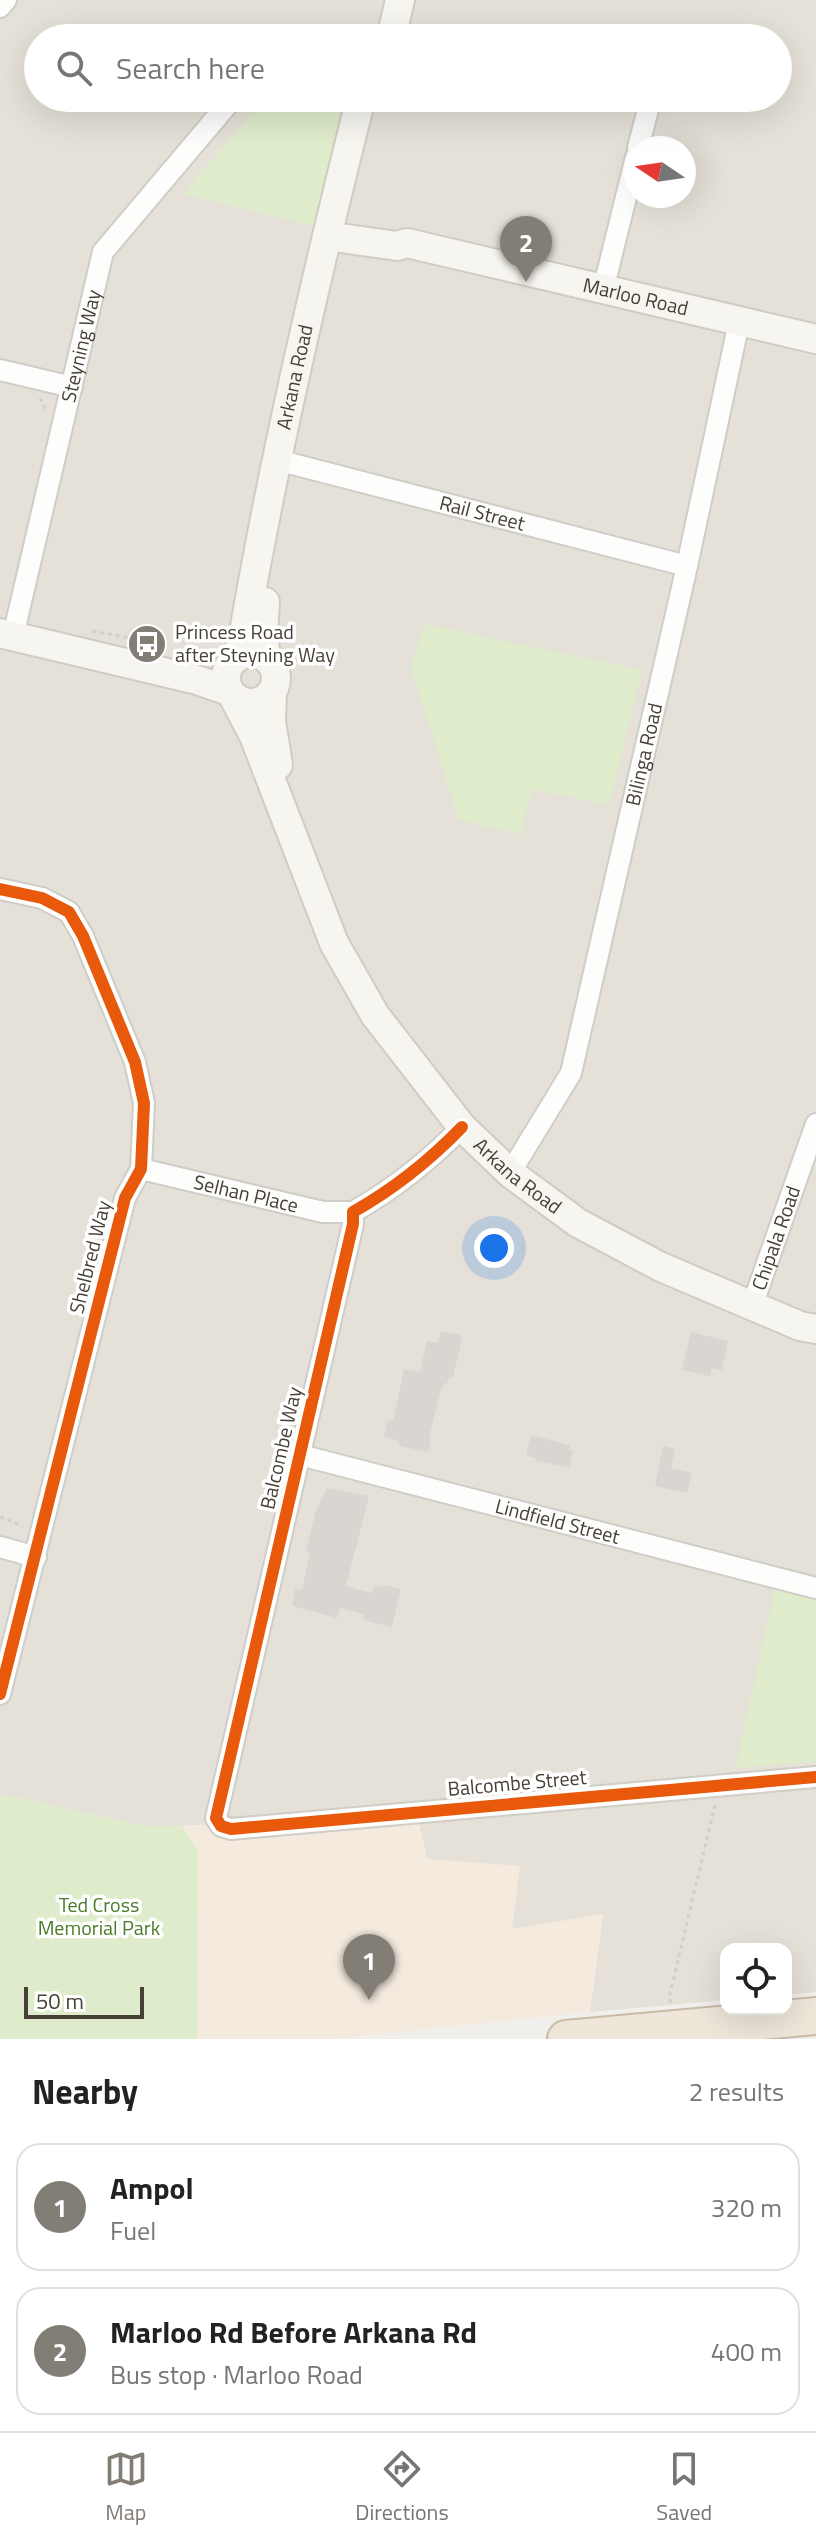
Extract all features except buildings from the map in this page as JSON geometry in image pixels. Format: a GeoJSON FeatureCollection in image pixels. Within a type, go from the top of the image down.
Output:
{"type":"FeatureCollection","features":[{"type":"Feature","properties":{"kind":"highway"},"geometry":{"type":"LineString","coordinates":[[566,2039],[816,2016]]}},
{"type":"Feature","properties":{"kind":"street"},"geometry":{"type":"LineString","coordinates":[[0,7],[6,0]]}},
{"type":"Feature","properties":{"kind":"street"},"geometry":{"type":"LineString","coordinates":[[379,24],[384,0]]}},
{"type":"Feature","properties":{"kind":"street"},"geometry":{"type":"LineString","coordinates":[[394,24],[400,0]]}},
{"type":"Feature","properties":{"kind":"street","name":"Steyning Way"},"geometry":{"type":"LineString","coordinates":[[7,628],[26,579],[103,252],[221,112]]}},
{"type":"Feature","properties":{"kind":"street","name":"Arkana Road"},"geometry":{"type":"LineString","coordinates":[[358,112],[337,229],[232,677],[254,736],[334,943],[375,1015],[462,1127],[510,1173],[578,1223],[661,1267],[752,1306],[816,1329]]}},
{"type":"Feature","properties":{"kind":"street","name":"Arkana Road"},"geometry":{"type":"LineString","coordinates":[[337,229],[373,112]]}},
{"type":"Feature","properties":{"kind":"street"},"geometry":{"type":"LineString","coordinates":[[641,136],[647,112]]}},
{"type":"Feature","properties":{"kind":"street"},"geometry":{"type":"LineString","coordinates":[[603,290],[624,205]]}},
{"type":"Feature","properties":{"kind":"street","name":"Marloo Road"},"geometry":{"type":"LineString","coordinates":[[337,229],[397,246],[407,243],[816,339]]}},
{"type":"Feature","properties":{"kind":"street","name":"Bilinga Road"},"geometry":{"type":"LineString","coordinates":[[510,1173],[571,1073],[687,566],[739,322]]}},
{"type":"Feature","properties":{"kind":"street"},"geometry":{"type":"LineString","coordinates":[[0,370],[72,387]]}},
{"type":"Feature","properties":{"kind":"street","name":"Arkana Road"},"geometry":{"type":"LineString","coordinates":[[266,657],[263,614],[282,462]]}},
{"type":"Feature","properties":{"kind":"street","name":"Rail Street"},"geometry":{"type":"LineString","coordinates":[[282,462],[687,566]]}},
{"type":"Feature","properties":{"kind":"street"},"geometry":{"type":"LineString","coordinates":[[7,628],[197,680],[232,677],[256,653],[266,657],[276,673],[272,692],[253,704],[246,703],[232,677]]}},
{"type":"Feature","properties":{"kind":"street","name":"Arkana Road"},"geometry":{"type":"LineString","coordinates":[[272,692],[271,721],[287,817]]}},
{"type":"Feature","properties":{"kind":"street","name":"Shelbred Way"},"geometry":{"type":"LineString","coordinates":[[0,889],[42,898],[69,912],[83,936],[135,1062],[144,1103],[141,1169],[125,1198],[0,1694]]}},
{"type":"Feature","properties":{"kind":"street","name":"Chipala Road"},"geometry":{"type":"LineString","coordinates":[[752,1306],[816,1124]]}},
{"type":"Feature","properties":{"kind":"street"},"geometry":{"type":"LineString","coordinates":[[353,1212],[443,1146],[462,1127]]}},
{"type":"Feature","properties":{"kind":"street","name":"Selhan Place"},"geometry":{"type":"LineString","coordinates":[[141,1169],[323,1212],[353,1212]]}},
{"type":"Feature","properties":{"kind":"street","name":"Balcombe Way"},"geometry":{"type":"LineString","coordinates":[[221,1826],[216,1810],[353,1224],[353,1212]]}},
{"type":"Feature","properties":{"kind":"street","name":"Lindfield Street"},"geometry":{"type":"LineString","coordinates":[[300,1455],[816,1588]]}},
{"type":"Feature","properties":{"kind":"street"},"geometry":{"type":"LineString","coordinates":[[0,1547],[36,1557]]}},
{"type":"Feature","properties":{"kind":"street","name":"Balcombe Street"},"geometry":{"type":"LineString","coordinates":[[221,1826],[231,1829],[816,1777]]}},
{"type":"Feature","properties":{"kind":"path"},"geometry":{"type":"LineString","coordinates":[[39,396],[49,416]]}},
{"type":"Feature","properties":{"kind":"path"},"geometry":{"type":"LineString","coordinates":[[80,631],[152,642],[171,652]]}},
{"type":"Feature","properties":{"kind":"path"},"geometry":{"type":"LineString","coordinates":[[0,1517],[27,1528],[36,1518],[45,1521]]}},
{"type":"Feature","properties":{"kind":"path"},"geometry":{"type":"LineString","coordinates":[[674,2011],[669,1998],[720,1785]]}},
{"type":"Feature","properties":{"kind":"shaded area"},"geometry":{"type":"Polygon","coordinates":[[[0,0],[816,0],[816,1992],[792,1994],[792,1943],[720,1943],[720,2001],[590,2012],[603,1915],[511,1929],[427,1859],[417,1815],[144,1826],[0,1794],[0,0]]]}},
{"type":"Feature","properties":{"kind":"shaded area"},"geometry":{"type":"Polygon","coordinates":[[[417,1815],[427,1859],[520,1866],[512,1929],[603,1914],[590,2012],[331,2039],[197,2039],[198,1851],[182,1826],[417,1815]]]}},
{"type":"Feature","properties":{"kind":"green space"},"geometry":{"type":"Polygon","coordinates":[[[253,112],[337,112],[341,119],[318,227],[183,194],[253,112]]]}},
{"type":"Feature","properties":{"kind":"green space"},"geometry":{"type":"Polygon","coordinates":[[[424,624],[642,670],[609,805],[532,789],[521,834],[459,820],[411,667],[424,624]]]}},
{"type":"Feature","properties":{"kind":"green space"},"geometry":{"type":"Polygon","coordinates":[[[775,1588],[816,1599],[816,1761],[735,1768],[775,1588]]]}},
{"type":"Feature","properties":{"kind":"green space","name":"Ted Cross Memorial Park"},"geometry":{"type":"Polygon","coordinates":[[[0,1794],[144,1826],[182,1826],[198,1851],[197,2039],[0,2039],[0,1794]]]}},
{"type":"Feature","properties":{"kind":"cycle path"},"geometry":{"type":"LineString","coordinates":[[0,889],[42,898],[69,912],[83,936],[135,1062],[144,1103],[141,1169],[125,1198],[0,1694]]}},
{"type":"Feature","properties":{"kind":"cycle path"},"geometry":{"type":"LineString","coordinates":[[462,1127],[410,1173],[353,1212],[353,1224],[216,1818],[221,1826],[231,1829],[816,1777]]}},
{"type":"Feature","properties":{"kind":"place","name":"Marloo Rd Before Arkana Rd"},"geometry":{"type":"Point","coordinates":[526,282]}},
{"type":"Feature","properties":{"kind":"place","name":"Princess Road after Steyning Way"},"geometry":{"type":"Point","coordinates":[147,644]}},
{"type":"Feature","properties":{"kind":"place","name":"Ampol"},"geometry":{"type":"Point","coordinates":[369,2000]}}]}
